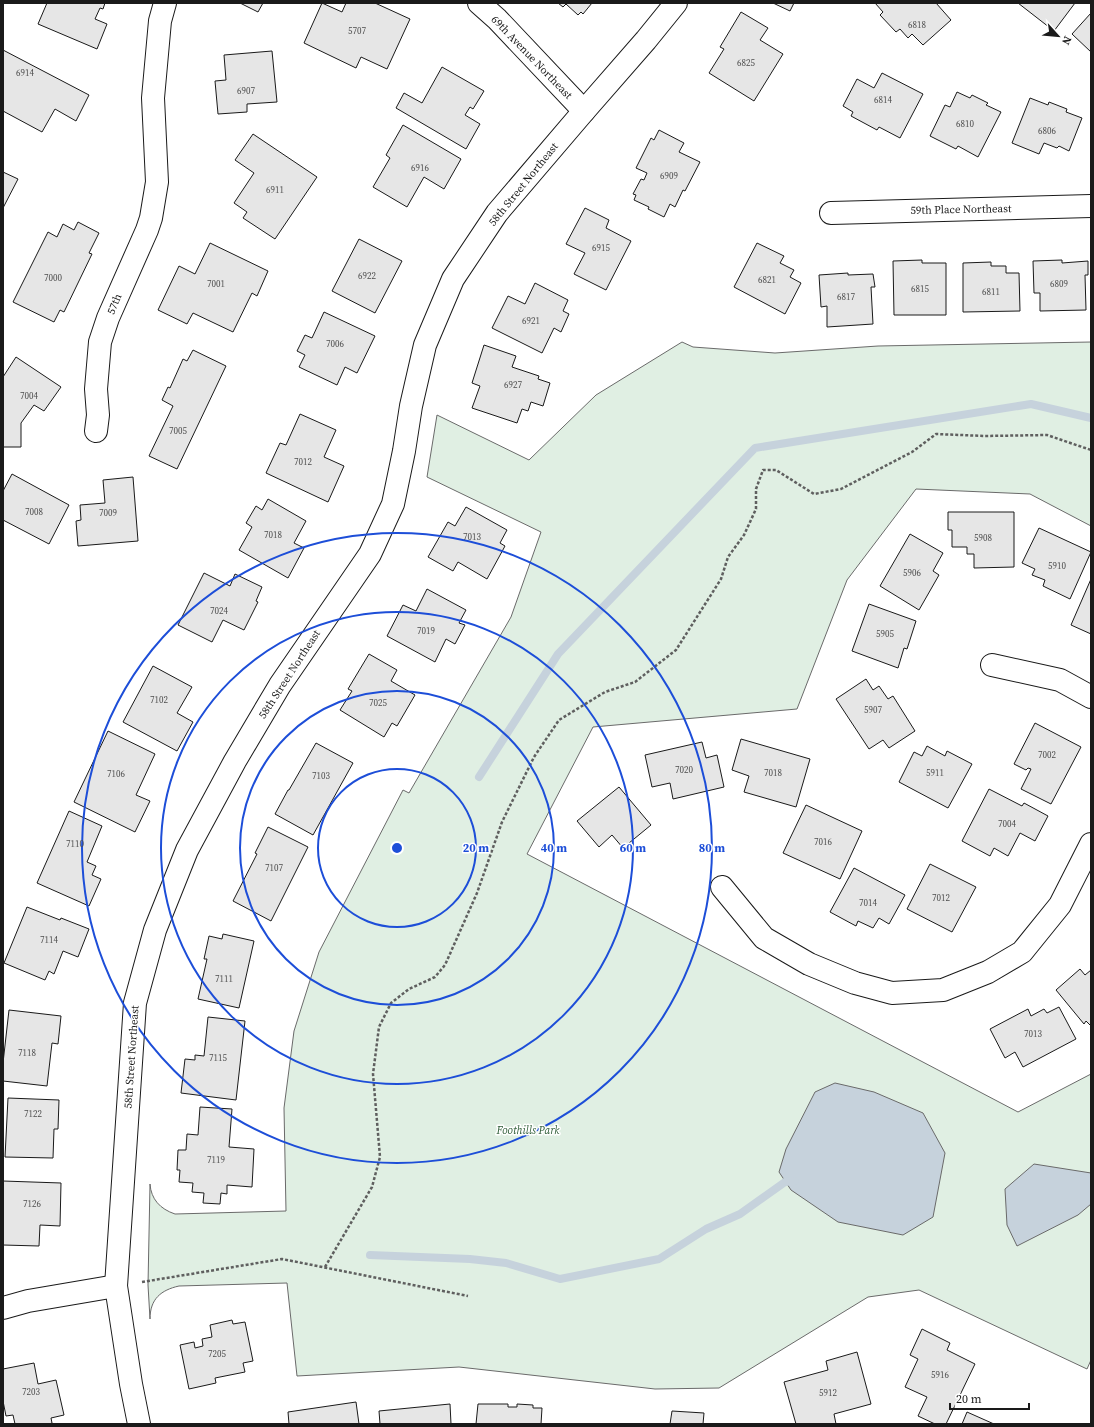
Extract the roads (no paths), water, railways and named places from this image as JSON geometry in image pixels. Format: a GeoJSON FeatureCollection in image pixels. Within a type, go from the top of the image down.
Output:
{"type":"FeatureCollection","features":[{"type":"Feature","properties":{"kind":"street","name":"57th"},"geometry":{"type":"LineString","coordinates":[[96,432],[98,415],[96,389],[100,342],[121,288],[147,230],[151,218],[157,182],[153,98],[160,21],[165,3]]}},
{"type":"Feature","properties":{"kind":"street","name":"69th Avenue Northeast"},"geometry":{"type":"LineString","coordinates":[[479,3],[497,19],[584,111]]}},
{"type":"Feature","properties":{"kind":"street","name":"58th Street Northeast"},"geometry":{"type":"LineString","coordinates":[[139,1424],[131,1384],[116,1286],[135,1004],[158,923],[188,850],[235,761],[280,685],[370,554],[393,504],[404,451],[411,406],[425,345],[453,279],[497,213],[676,3]]}},
{"type":"Feature","properties":{"kind":"street","name":"59th Place Northeast"},"geometry":{"type":"LineString","coordinates":[[832,213],[1091,206]]}},
{"type":"Feature","properties":{"kind":"street"},"geometry":{"type":"LineString","coordinates":[[992,665],[1060,680],[1091,697]]}},
{"type":"Feature","properties":{"kind":"street"},"geometry":{"type":"LineString","coordinates":[[722,887],[764,938],[809,964],[855,983],[892,993],[943,990],[988,972],[1022,952],[1060,905],[1091,844]]}},
{"type":"Feature","properties":{"kind":"street"},"geometry":{"type":"LineString","coordinates":[[3,1308],[28,1301],[116,1286]]}},
{"type":"Feature","properties":{"kind":"waterway"},"geometry":{"type":"LineString","coordinates":[[479,777],[558,654],[755,448],[1031,404],[1091,418]]}},
{"type":"Feature","properties":{"kind":"waterway"},"geometry":{"type":"LineString","coordinates":[[370,1255],[470,1259],[506,1263],[560,1279],[659,1259],[706,1229],[740,1214],[785,1182],[795,1181]]}},
{"type":"Feature","properties":{"kind":"park label","name":"Foothills Park"},"geometry":{"type":"Point","coordinates":[528,1130]}}]}
